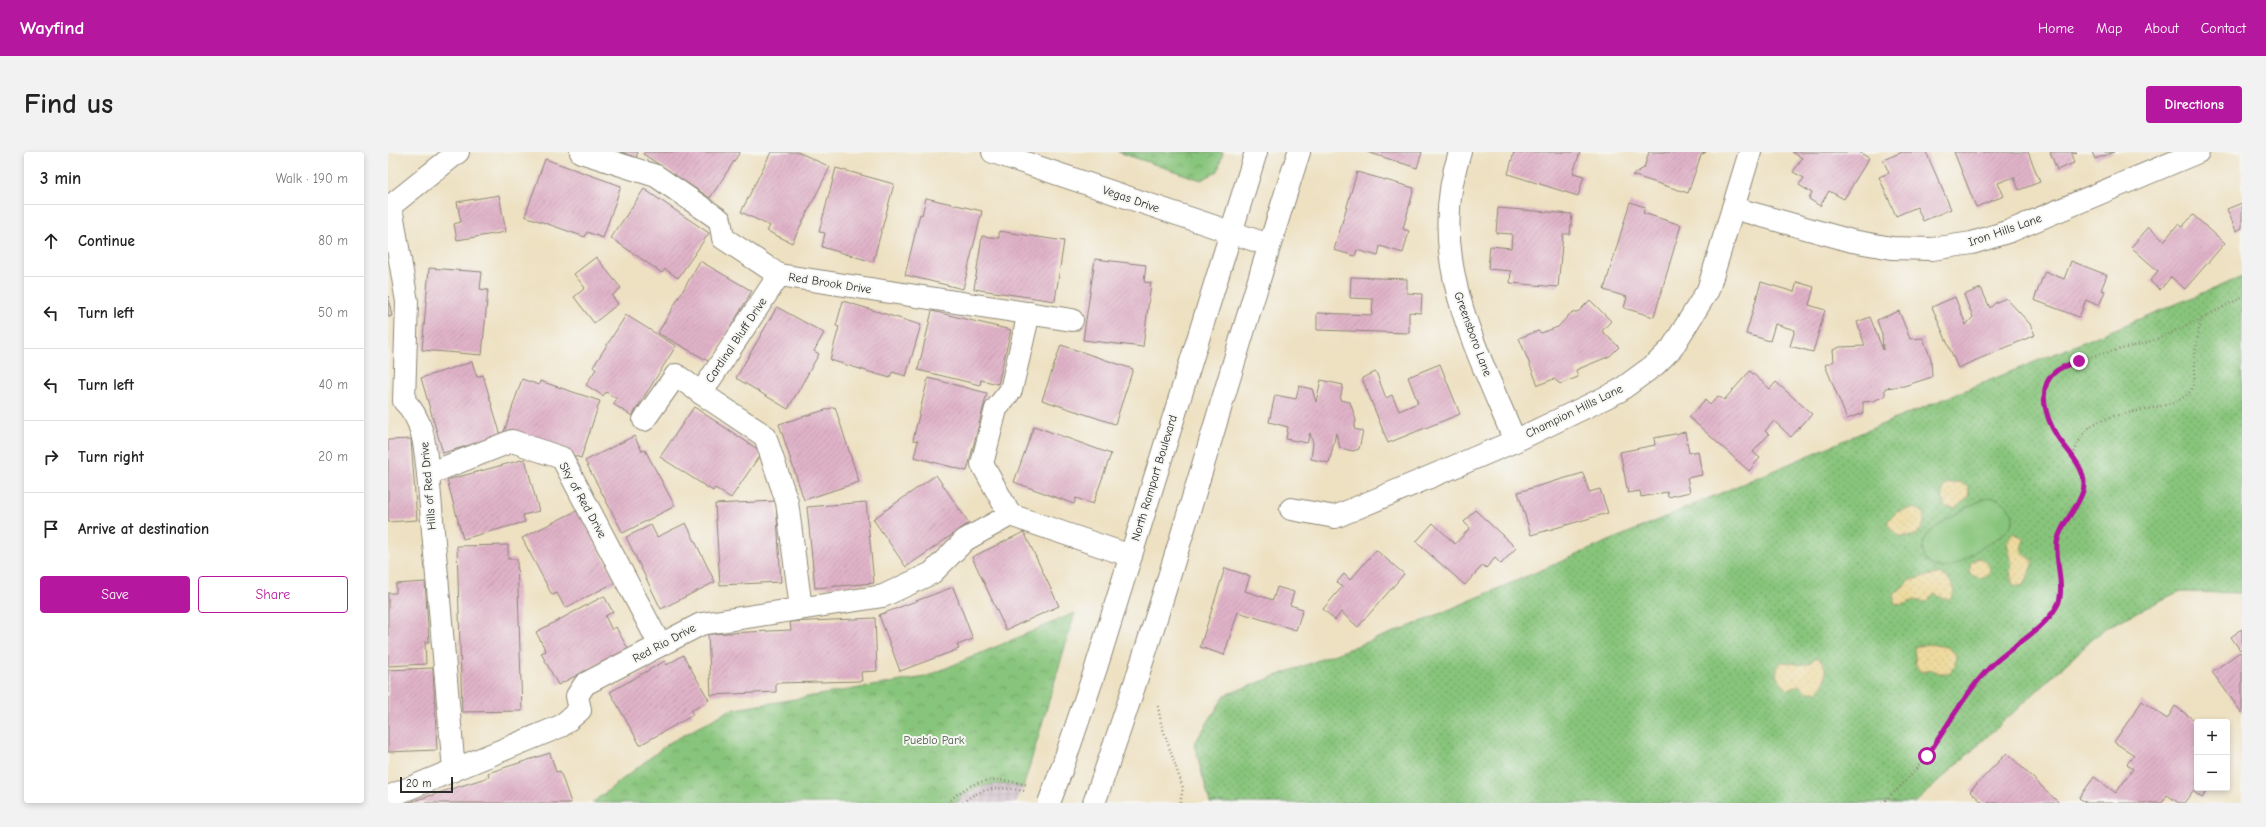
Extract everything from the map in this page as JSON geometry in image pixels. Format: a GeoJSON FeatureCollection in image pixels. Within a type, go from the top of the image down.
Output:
{"type":"FeatureCollection","features":[{"type":"Feature","properties":{"kind":"street"},"geometry":{"type":"LineString","coordinates":[[389,208],[458,152]]}},
{"type":"Feature","properties":{"kind":"street","name":"Red Brook Drive"},"geometry":{"type":"LineString","coordinates":[[581,152],[656,176],[720,220],[723,238],[779,275],[1072,320]]}},
{"type":"Feature","properties":{"kind":"street","name":"Vegas Drive"},"geometry":{"type":"LineString","coordinates":[[993,152],[1269,245]]}},
{"type":"Feature","properties":{"kind":"street","name":"North Rampart Boulevard"},"geometry":{"type":"LineString","coordinates":[[1049,803],[1096,668],[1256,152]]}},
{"type":"Feature","properties":{"kind":"street"},"geometry":{"type":"LineString","coordinates":[[1094,803],[1166,584],[1269,245],[1299,152]]}},
{"type":"Feature","properties":{"kind":"street","name":"Greensboro Lane"},"geometry":{"type":"LineString","coordinates":[[1460,152],[1450,197],[1448,239],[1453,280],[1466,320],[1515,441]]}},
{"type":"Feature","properties":{"kind":"street","name":"Champion Hills Lane"},"geometry":{"type":"LineString","coordinates":[[1291,508],[1335,517],[1515,441],[1619,391],[1656,364],[1672,348],[1708,290],[1750,152]]}},
{"type":"Feature","properties":{"kind":"street","name":"Iron Hills Lane"},"geometry":{"type":"LineString","coordinates":[[1732,208],[1852,241],[1892,248],[1932,249],[1972,244],[2010,231],[2198,152]]}},
{"type":"Feature","properties":{"kind":"street","name":"Hills of Red Drive"},"geometry":{"type":"LineString","coordinates":[[389,208],[393,218],[407,302],[404,400],[411,407],[423,434],[428,474],[454,770]]}},
{"type":"Feature","properties":{"kind":"street","name":"Cardinal Bluff Drive"},"geometry":{"type":"LineString","coordinates":[[779,275],[701,393],[765,436],[787,502],[801,608]]}},
{"type":"Feature","properties":{"kind":"street"},"geometry":{"type":"LineString","coordinates":[[1029,313],[1011,390],[996,409],[982,464],[1010,515],[1130,556]]}},
{"type":"Feature","properties":{"kind":"street"},"geometry":{"type":"LineString","coordinates":[[644,420],[676,375],[701,393]]}},
{"type":"Feature","properties":{"kind":"street","name":"Sky of Red Drive"},"geometry":{"type":"LineString","coordinates":[[428,474],[512,441],[562,458],[660,645]]}},
{"type":"Feature","properties":{"kind":"street","name":"Red Rio Drive"},"geometry":{"type":"LineString","coordinates":[[388,798],[561,726],[580,710],[577,696],[585,684],[701,624],[883,596],[932,573],[965,540],[1010,515]]}},
{"type":"Feature","properties":{"kind":"path"},"geometry":{"type":"LineString","coordinates":[[1882,803],[1927,756],[1989,669],[2040,626],[2057,606],[2061,593],[2058,543],[2063,528],[2080,499],[2084,483],[2073,456],[2056,435],[2045,406],[2043,395],[2048,379],[2054,372],[2063,366],[2148,342],[2201,319],[2242,297]]}},
{"type":"Feature","properties":{"kind":"path"},"geometry":{"type":"LineString","coordinates":[[2073,456],[2082,436],[2098,422],[2129,412],[2173,404],[2188,394],[2194,381],[2195,355],[2201,319]]}},
{"type":"Feature","properties":{"kind":"path"},"geometry":{"type":"LineString","coordinates":[[1158,706],[1161,723],[1183,788],[1180,803]]}},
{"type":"Feature","properties":{"kind":"path"},"geometry":{"type":"LineString","coordinates":[[948,803],[957,793],[994,779],[1008,779],[1027,785]]}},
{"type":"Feature","properties":{"kind":"path"},"geometry":{"type":"LineString","coordinates":[[963,803],[976,793],[992,788],[1025,791]]}},
{"type":"Feature","properties":{"kind":"shaded area"},"geometry":{"type":"Polygon","coordinates":[[[997,783],[1023,788],[1016,803],[956,803],[970,792],[997,783]]]}},
{"type":"Feature","properties":{"kind":"green space"},"geometry":{"type":"Polygon","coordinates":[[[1118,152],[1223,152],[1218,171],[1201,180],[1118,152]]]}},
{"type":"Feature","properties":{"kind":"green space"},"geometry":{"type":"Polygon","coordinates":[[[2242,277],[2242,593],[2178,592],[2105,628],[1915,803],[1210,803],[1194,744],[1225,695],[1413,625],[1861,433],[2242,277]]]}},
{"type":"Feature","properties":{"kind":"green space"},"geometry":{"type":"Polygon","coordinates":[[[1991,497],[2003,502],[2013,515],[2013,521],[2004,533],[1955,565],[1944,568],[1932,565],[1927,561],[1923,550],[1927,536],[1931,532],[1957,514],[1991,497]]]}},
{"type":"Feature","properties":{"kind":"green space","name":"Pueblo Park"},"geometry":{"type":"Polygon","coordinates":[[[1075,613],[1023,788],[996,784],[987,785],[971,791],[956,803],[592,803],[669,743],[730,710],[925,677],[1075,613]]]}},
{"type":"Feature","properties":{"kind":"sand"},"geometry":{"type":"Polygon","coordinates":[[[1960,482],[1969,488],[1968,498],[1955,508],[1946,507],[1942,499],[1944,486],[1946,484],[1960,482]]]}},
{"type":"Feature","properties":{"kind":"sand"},"geometry":{"type":"Polygon","coordinates":[[[1913,508],[1922,511],[1924,522],[1922,528],[1914,536],[1898,536],[1888,526],[1888,521],[1897,512],[1913,508]]]}},
{"type":"Feature","properties":{"kind":"sand"},"geometry":{"type":"Polygon","coordinates":[[[2013,533],[2024,538],[2022,552],[2033,561],[2026,582],[2021,586],[2013,585],[2010,571],[2012,564],[2007,542],[2013,533]]]}},
{"type":"Feature","properties":{"kind":"sand"},"geometry":{"type":"Polygon","coordinates":[[[1979,558],[1986,563],[1990,569],[1989,575],[1986,577],[1976,577],[1969,573],[1971,562],[1979,558]]]}},
{"type":"Feature","properties":{"kind":"sand"},"geometry":{"type":"Polygon","coordinates":[[[1936,574],[1945,576],[1951,583],[1954,591],[1950,599],[1947,600],[1935,594],[1926,602],[1914,600],[1902,605],[1894,603],[1894,595],[1910,580],[1936,574]]]}},
{"type":"Feature","properties":{"kind":"sand"},"geometry":{"type":"Polygon","coordinates":[[[1929,644],[1947,647],[1956,654],[1955,666],[1949,673],[1939,673],[1933,670],[1921,672],[1916,666],[1914,647],[1929,644]]]}},
{"type":"Feature","properties":{"kind":"sand"},"geometry":{"type":"Polygon","coordinates":[[[1816,657],[1823,662],[1826,674],[1824,682],[1817,692],[1807,692],[1799,685],[1788,690],[1780,682],[1776,671],[1781,662],[1804,664],[1812,661],[1816,657]]]}},
{"type":"Feature","properties":{"kind":"building"},"geometry":{"type":"Polygon","coordinates":[[[621,152],[638,152],[636,158],[621,152]]]}},
{"type":"Feature","properties":{"kind":"building"},"geometry":{"type":"Polygon","coordinates":[[[645,152],[740,152],[710,198],[643,154],[645,152]]]}},
{"type":"Feature","properties":{"kind":"building"},"geometry":{"type":"Polygon","coordinates":[[[771,152],[798,152],[830,167],[792,243],[767,231],[770,226],[741,212],[771,152]]]}},
{"type":"Feature","properties":{"kind":"building"},"geometry":{"type":"Polygon","coordinates":[[[1367,152],[1422,152],[1417,168],[1367,152]]]}},
{"type":"Feature","properties":{"kind":"building"},"geometry":{"type":"Polygon","coordinates":[[[1514,152],[1523,154],[1524,152],[1580,152],[1573,173],[1584,176],[1578,196],[1508,174],[1514,152]]]}},
{"type":"Feature","properties":{"kind":"building"},"geometry":{"type":"Polygon","coordinates":[[[1649,152],[1706,152],[1701,155],[1688,193],[1632,175],[1644,168],[1649,152]]]}},
{"type":"Feature","properties":{"kind":"building"},"geometry":{"type":"Polygon","coordinates":[[[1792,152],[1859,152],[1869,158],[1844,199],[1829,191],[1820,206],[1809,199],[1812,193],[1799,185],[1804,178],[1793,172],[1802,158],[1792,152]]]}},
{"type":"Feature","properties":{"kind":"building"},"geometry":{"type":"Polygon","coordinates":[[[1902,152],[1926,152],[1951,209],[1923,221],[1917,207],[1896,216],[1879,177],[1889,173],[1883,160],[1902,152]]]}},
{"type":"Feature","properties":{"kind":"building"},"geometry":{"type":"Polygon","coordinates":[[[1954,152],[2028,152],[2040,182],[2019,190],[2014,177],[1998,183],[2004,196],[1976,207],[1954,152]]]}},
{"type":"Feature","properties":{"kind":"building"},"geometry":{"type":"Polygon","coordinates":[[[2050,152],[2077,152],[2071,154],[2074,163],[2057,170],[2050,152]]]}},
{"type":"Feature","properties":{"kind":"building"},"geometry":{"type":"Polygon","coordinates":[[[2092,152],[2114,152],[2095,159],[2092,152]]]}},
{"type":"Feature","properties":{"kind":"building"},"geometry":{"type":"Polygon","coordinates":[[[545,159],[621,186],[603,238],[587,232],[585,237],[525,216],[545,159]]]}},
{"type":"Feature","properties":{"kind":"building"},"geometry":{"type":"Polygon","coordinates":[[[836,168],[894,184],[873,262],[822,247],[825,233],[819,232],[836,168]]]}},
{"type":"Feature","properties":{"kind":"building"},"geometry":{"type":"Polygon","coordinates":[[[1357,172],[1414,188],[1403,229],[1409,231],[1403,253],[1380,246],[1378,256],[1357,250],[1355,256],[1334,250],[1357,172]]]}},
{"type":"Feature","properties":{"kind":"building"},"geometry":{"type":"Polygon","coordinates":[[[644,189],[709,233],[678,278],[665,269],[662,273],[611,238],[644,189]]]}},
{"type":"Feature","properties":{"kind":"building"},"geometry":{"type":"Polygon","coordinates":[[[499,195],[506,232],[457,240],[454,224],[461,222],[457,202],[499,195]]]}},
{"type":"Feature","properties":{"kind":"building"},"geometry":{"type":"Polygon","coordinates":[[[926,198],[982,211],[963,289],[905,275],[920,214],[922,215],[926,198]]]}},
{"type":"Feature","properties":{"kind":"building"},"geometry":{"type":"Polygon","coordinates":[[[1630,202],[1645,207],[1643,213],[1681,225],[1654,317],[1624,308],[1627,297],[1604,290],[1630,202]]]}},
{"type":"Feature","properties":{"kind":"building"},"geometry":{"type":"Polygon","coordinates":[[[2242,203],[2242,228],[2236,231],[2227,209],[2242,203]]]}},
{"type":"Feature","properties":{"kind":"building"},"geometry":{"type":"Polygon","coordinates":[[[1498,208],[1572,214],[1570,234],[1563,234],[1558,287],[1510,283],[1511,271],[1488,269],[1490,246],[1511,248],[1512,234],[1496,233],[1498,208]]]}},
{"type":"Feature","properties":{"kind":"building"},"geometry":{"type":"Polygon","coordinates":[[[2193,215],[2225,243],[2185,289],[2171,277],[2160,290],[2150,281],[2158,271],[2131,247],[2149,227],[2164,241],[2178,224],[2182,227],[2193,215]]]}},
{"type":"Feature","properties":{"kind":"building"},"geometry":{"type":"Polygon","coordinates":[[[999,231],[1064,241],[1055,301],[974,289],[982,236],[999,238],[999,231]]]}},
{"type":"Feature","properties":{"kind":"building"},"geometry":{"type":"Polygon","coordinates":[[[596,257],[621,288],[612,296],[618,304],[594,323],[574,297],[585,288],[574,274],[596,257]]]}},
{"type":"Feature","properties":{"kind":"building"},"geometry":{"type":"Polygon","coordinates":[[[1095,259],[1146,265],[1144,282],[1151,283],[1143,347],[1083,340],[1095,259]]]}},
{"type":"Feature","properties":{"kind":"building"},"geometry":{"type":"Polygon","coordinates":[[[700,261],[752,291],[710,362],[658,333],[700,261]]]}},
{"type":"Feature","properties":{"kind":"building"},"geometry":{"type":"Polygon","coordinates":[[[2071,261],[2107,275],[2101,290],[2105,291],[2099,306],[2086,300],[2079,317],[2034,300],[2045,271],[2064,279],[2071,261]]]}},
{"type":"Feature","properties":{"kind":"building"},"geometry":{"type":"Polygon","coordinates":[[[429,268],[482,272],[480,289],[488,290],[482,355],[422,350],[429,268]]]}},
{"type":"Feature","properties":{"kind":"building"},"geometry":{"type":"Polygon","coordinates":[[[1351,277],[1407,279],[1407,293],[1422,294],[1421,313],[1409,312],[1409,333],[1317,330],[1317,313],[1372,315],[1373,299],[1350,298],[1351,277]]]}},
{"type":"Feature","properties":{"kind":"building"},"geometry":{"type":"Polygon","coordinates":[[[1761,282],[1794,292],[1797,282],[1814,287],[1809,305],[1825,310],[1813,352],[1790,346],[1795,330],[1775,324],[1770,341],[1746,334],[1761,282]]]}},
{"type":"Feature","properties":{"kind":"building"},"geometry":{"type":"Polygon","coordinates":[[[1981,288],[1990,308],[1995,303],[2006,298],[2030,324],[2035,335],[1958,368],[1932,307],[1955,297],[1966,325],[1973,317],[1964,295],[1981,288]]]}},
{"type":"Feature","properties":{"kind":"building"},"geometry":{"type":"Polygon","coordinates":[[[388,296],[392,316],[388,317],[388,296]]]}},
{"type":"Feature","properties":{"kind":"building"},"geometry":{"type":"Polygon","coordinates":[[[1590,300],[1611,321],[1602,331],[1619,347],[1610,356],[1576,370],[1578,377],[1560,384],[1554,379],[1538,385],[1519,338],[1538,331],[1541,333],[1558,327],[1570,314],[1579,311],[1590,300]]]}},
{"type":"Feature","properties":{"kind":"building"},"geometry":{"type":"Polygon","coordinates":[[[843,301],[921,325],[906,376],[892,372],[890,378],[830,360],[839,327],[836,326],[843,301]]]}},
{"type":"Feature","properties":{"kind":"building"},"geometry":{"type":"Polygon","coordinates":[[[777,307],[824,333],[814,351],[819,354],[788,409],[736,378],[777,307]]]}},
{"type":"Feature","properties":{"kind":"building"},"geometry":{"type":"Polygon","coordinates":[[[932,311],[1011,330],[998,384],[981,380],[980,385],[918,370],[932,311]]]}},
{"type":"Feature","properties":{"kind":"building"},"geometry":{"type":"Polygon","coordinates":[[[1899,311],[1910,339],[1923,338],[1931,359],[1932,377],[1904,386],[1885,388],[1885,396],[1873,401],[1863,402],[1863,413],[1847,419],[1825,365],[1834,361],[1833,350],[1840,347],[1865,346],[1857,322],[1870,317],[1883,350],[1882,335],[1877,320],[1899,311]]]}},
{"type":"Feature","properties":{"kind":"building"},"geometry":{"type":"Polygon","coordinates":[[[626,315],[676,346],[632,416],[613,404],[617,399],[606,392],[603,396],[586,385],[596,369],[593,367],[626,315]]]}},
{"type":"Feature","properties":{"kind":"building"},"geometry":{"type":"Polygon","coordinates":[[[1061,345],[1133,369],[1115,424],[1042,400],[1061,345]]]}},
{"type":"Feature","properties":{"kind":"building"},"geometry":{"type":"Polygon","coordinates":[[[472,362],[477,377],[483,375],[501,436],[443,453],[421,378],[472,362]]]}},
{"type":"Feature","properties":{"kind":"building"},"geometry":{"type":"Polygon","coordinates":[[[1440,364],[1460,414],[1388,443],[1362,378],[1376,372],[1386,398],[1392,395],[1399,411],[1418,403],[1408,377],[1440,364]]]}},
{"type":"Feature","properties":{"kind":"building"},"geometry":{"type":"Polygon","coordinates":[[[1750,371],[1770,389],[1776,382],[1812,414],[1791,437],[1774,421],[1765,431],[1769,434],[1753,452],[1760,458],[1749,471],[1689,417],[1705,400],[1710,405],[1718,396],[1724,400],[1750,371]]]}},
{"type":"Feature","properties":{"kind":"building"},"geometry":{"type":"Polygon","coordinates":[[[928,378],[987,393],[967,471],[914,457],[918,441],[913,440],[928,378]]]}},
{"type":"Feature","properties":{"kind":"building"},"geometry":{"type":"Polygon","coordinates":[[[522,379],[539,385],[540,381],[600,401],[581,458],[504,432],[522,379]]]}},
{"type":"Feature","properties":{"kind":"building"},"geometry":{"type":"Polygon","coordinates":[[[1321,380],[1343,385],[1340,400],[1350,402],[1356,420],[1354,429],[1363,431],[1359,449],[1353,451],[1340,448],[1336,433],[1329,463],[1311,459],[1313,443],[1310,433],[1307,443],[1286,439],[1288,427],[1269,422],[1275,395],[1296,399],[1299,386],[1312,389],[1316,402],[1321,380]]]}},
{"type":"Feature","properties":{"kind":"building"},"geometry":{"type":"Polygon","coordinates":[[[694,407],[762,452],[731,498],[715,488],[713,491],[660,457],[694,407]]]}},
{"type":"Feature","properties":{"kind":"building"},"geometry":{"type":"Polygon","coordinates":[[[835,407],[859,482],[804,500],[779,424],[835,407]]]}},
{"type":"Feature","properties":{"kind":"building"},"geometry":{"type":"Polygon","coordinates":[[[1034,426],[1111,454],[1093,504],[1076,498],[1074,504],[1014,482],[1034,426]]]}},
{"type":"Feature","properties":{"kind":"building"},"geometry":{"type":"Polygon","coordinates":[[[1685,432],[1689,453],[1698,451],[1702,475],[1687,478],[1690,492],[1668,497],[1667,492],[1641,497],[1640,491],[1628,493],[1620,452],[1655,445],[1654,438],[1685,432]]]}},
{"type":"Feature","properties":{"kind":"building"},"geometry":{"type":"Polygon","coordinates":[[[634,436],[642,451],[645,450],[675,506],[623,533],[585,461],[634,436]]]}},
{"type":"Feature","properties":{"kind":"building"},"geometry":{"type":"Polygon","coordinates":[[[411,439],[417,520],[388,522],[388,440],[411,439]]]}},
{"type":"Feature","properties":{"kind":"building"},"geometry":{"type":"Polygon","coordinates":[[[525,459],[539,511],[523,515],[525,522],[463,539],[447,480],[525,459]]]}},
{"type":"Feature","properties":{"kind":"building"},"geometry":{"type":"Polygon","coordinates":[[[1583,473],[1589,492],[1600,489],[1608,513],[1531,535],[1518,492],[1583,473]]]}},
{"type":"Feature","properties":{"kind":"building"},"geometry":{"type":"Polygon","coordinates":[[[936,475],[969,523],[906,567],[873,519],[936,475]]]}},
{"type":"Feature","properties":{"kind":"building"},"geometry":{"type":"Polygon","coordinates":[[[776,501],[781,582],[720,585],[715,504],[776,501]]]}},
{"type":"Feature","properties":{"kind":"building"},"geometry":{"type":"Polygon","coordinates":[[[866,502],[874,583],[815,588],[807,507],[866,502]]]}},
{"type":"Feature","properties":{"kind":"building"},"geometry":{"type":"Polygon","coordinates":[[[578,510],[616,582],[565,608],[557,593],[552,595],[522,538],[578,510]]]}},
{"type":"Feature","properties":{"kind":"building"},"geometry":{"type":"Polygon","coordinates":[[[1475,510],[1516,548],[1501,564],[1495,558],[1486,568],[1483,565],[1465,585],[1416,542],[1433,523],[1455,544],[1470,528],[1464,522],[1475,510]]]}},
{"type":"Feature","properties":{"kind":"building"},"geometry":{"type":"Polygon","coordinates":[[[686,523],[715,582],[661,609],[626,537],[651,525],[657,537],[686,523]]]}},
{"type":"Feature","properties":{"kind":"building"},"geometry":{"type":"Polygon","coordinates":[[[1024,532],[1059,606],[1006,630],[972,557],[1024,532]]]}},
{"type":"Feature","properties":{"kind":"building"},"geometry":{"type":"Polygon","coordinates":[[[508,545],[508,559],[517,559],[522,711],[462,712],[457,546],[508,545]]]}},
{"type":"Feature","properties":{"kind":"building"},"geometry":{"type":"Polygon","coordinates":[[[1376,550],[1404,574],[1358,627],[1341,612],[1335,620],[1323,609],[1342,587],[1337,582],[1344,574],[1350,580],[1376,550]]]}},
{"type":"Feature","properties":{"kind":"building"},"geometry":{"type":"Polygon","coordinates":[[[1225,568],[1250,576],[1245,591],[1273,600],[1277,587],[1294,592],[1290,605],[1303,609],[1296,630],[1238,612],[1224,655],[1200,647],[1225,568]]]}},
{"type":"Feature","properties":{"kind":"building"},"geometry":{"type":"Polygon","coordinates":[[[425,582],[429,642],[425,642],[426,664],[388,666],[388,593],[396,593],[396,584],[425,582]]]}},
{"type":"Feature","properties":{"kind":"building"},"geometry":{"type":"Polygon","coordinates":[[[953,587],[973,639],[957,645],[959,649],[900,671],[879,615],[953,587]]]}},
{"type":"Feature","properties":{"kind":"building"},"geometry":{"type":"Polygon","coordinates":[[[604,596],[613,612],[605,616],[612,630],[616,627],[628,649],[558,685],[541,653],[546,651],[536,632],[604,596]]]}},
{"type":"Feature","properties":{"kind":"building"},"geometry":{"type":"Polygon","coordinates":[[[875,618],[877,671],[861,672],[862,681],[776,683],[776,692],[711,695],[708,634],[791,630],[790,622],[875,618]]]}},
{"type":"Feature","properties":{"kind":"building"},"geometry":{"type":"Polygon","coordinates":[[[2242,629],[2242,648],[2240,650],[2231,637],[2242,629]]]}},
{"type":"Feature","properties":{"kind":"building"},"geometry":{"type":"Polygon","coordinates":[[[2240,652],[2242,655],[2242,713],[2212,672],[2240,652]]]}},
{"type":"Feature","properties":{"kind":"building"},"geometry":{"type":"Polygon","coordinates":[[[683,655],[709,700],[691,711],[693,715],[640,745],[610,692],[665,661],[667,665],[683,655]]]}},
{"type":"Feature","properties":{"kind":"building"},"geometry":{"type":"Polygon","coordinates":[[[433,668],[437,750],[388,752],[388,670],[433,668]]]}},
{"type":"Feature","properties":{"kind":"building"},"geometry":{"type":"Polygon","coordinates":[[[2142,701],[2167,719],[2175,706],[2194,720],[2194,791],[2208,791],[2202,798],[2193,791],[2184,803],[2179,803],[2167,795],[2162,803],[2087,803],[2079,798],[2094,777],[2116,793],[2133,769],[2127,764],[2134,755],[2114,742],[2142,701]]]}},
{"type":"Feature","properties":{"kind":"building"},"geometry":{"type":"Polygon","coordinates":[[[550,753],[556,772],[560,771],[571,803],[407,803],[489,777],[488,773],[550,753]]]}},
{"type":"Feature","properties":{"kind":"building"},"geometry":{"type":"Polygon","coordinates":[[[2007,753],[2059,803],[1983,803],[1970,791],[2007,753]]]}},
{"type":"Feature","properties":{"kind":"route"},"geometry":{"type":"LineString","coordinates":[[1927,756],[1989,669],[2001,657],[2040,626],[2052,614],[2060,600],[2061,593],[2058,564],[2058,543],[2060,534],[2080,499],[2084,483],[2073,456],[2056,435],[2050,422],[2043,395],[2048,379],[2054,372],[2063,366],[2079,361]]}}]}
